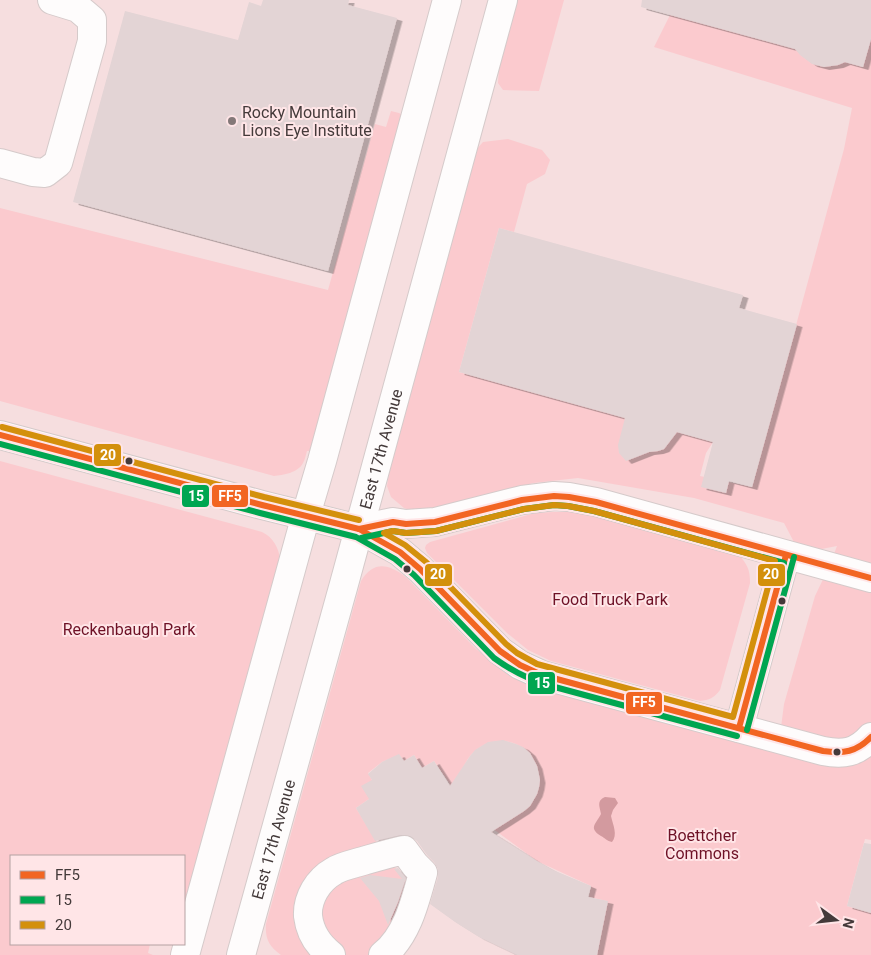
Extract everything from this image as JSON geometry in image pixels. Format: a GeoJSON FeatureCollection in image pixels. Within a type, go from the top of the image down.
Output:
{"type":"FeatureCollection","features":[{"type":"Feature","properties":{"kind":"street"},"geometry":{"type":"LineString","coordinates":[[0,163],[33,172],[45,173],[58,163],[92,41],[92,20],[78,8],[52,0]]}},
{"type":"Feature","properties":{"kind":"street"},"geometry":{"type":"LineString","coordinates":[[185,955],[447,0]]}},
{"type":"Feature","properties":{"kind":"street","name":"East 17th Avenue"},"geometry":{"type":"LineString","coordinates":[[241,955],[503,0]]}},
{"type":"Feature","properties":{"kind":"street"},"geometry":{"type":"LineString","coordinates":[[0,434],[262,505],[359,529],[407,557],[500,651],[534,672],[823,751],[864,751]]}},
{"type":"Feature","properties":{"kind":"street"},"geometry":{"type":"LineString","coordinates":[[359,529],[393,522],[406,524],[435,522],[522,500],[554,496],[568,497],[596,502],[871,578]]}},
{"type":"Feature","properties":{"kind":"street"},"geometry":{"type":"LineString","coordinates":[[739,728],[786,555]]}},
{"type":"Feature","properties":{"kind":"street"},"geometry":{"type":"LineString","coordinates":[[331,955],[316,940],[309,923],[309,905],[316,888],[321,881],[335,870],[384,854],[404,850],[415,866],[423,873],[402,932],[395,944],[383,955]]}},
{"type":"Feature","properties":{"kind":"shaded area"},"geometry":{"type":"Polygon","coordinates":[[[0,0],[871,0],[871,955],[0,955],[0,0]]]}},
{"type":"Feature","properties":{"kind":"shaded area"},"geometry":{"type":"Polygon","coordinates":[[[605,797],[615,798],[618,803],[611,816],[615,833],[612,842],[597,833],[594,828],[601,814],[600,800],[605,797]]]}},
{"type":"Feature","properties":{"kind":"green space"},"geometry":{"type":"Polygon","coordinates":[[[517,0],[564,0],[539,91],[503,90],[498,83],[499,66],[517,0]]]}},
{"type":"Feature","properties":{"kind":"green space","name":"Boettcher Commons"},"geometry":{"type":"Polygon","coordinates":[[[670,15],[863,67],[871,39],[871,840],[865,839],[847,906],[871,913],[871,955],[597,955],[607,901],[589,897],[591,886],[537,861],[478,818],[522,812],[530,806],[538,790],[539,774],[531,756],[523,748],[513,743],[502,741],[491,742],[480,747],[471,755],[463,769],[461,800],[434,761],[422,768],[414,755],[404,761],[399,755],[382,762],[368,773],[372,780],[369,799],[356,808],[384,854],[417,894],[382,955],[281,955],[269,942],[266,934],[266,924],[361,581],[366,574],[377,567],[388,567],[407,578],[476,649],[512,677],[778,751],[784,704],[815,596],[837,546],[816,550],[795,544],[784,523],[694,498],[578,478],[533,483],[420,510],[404,508],[391,497],[387,486],[475,151],[483,142],[508,139],[542,150],[550,160],[545,174],[527,184],[514,232],[499,228],[459,372],[713,442],[706,453],[700,476],[752,487],[844,149],[852,108],[654,47],[670,15]]]}},
{"type":"Feature","properties":{"kind":"green space"},"geometry":{"type":"Polygon","coordinates":[[[391,111],[402,115],[311,449],[307,451],[304,462],[298,469],[290,473],[274,476],[0,401],[0,208],[328,290],[375,124],[386,127],[391,111]]]}},
{"type":"Feature","properties":{"kind":"green space","name":"Reckenbaugh Park"},"geometry":{"type":"Polygon","coordinates":[[[0,461],[266,534],[275,543],[280,560],[185,905],[185,855],[10,855],[10,945],[150,945],[148,953],[153,955],[0,955],[0,461]]]}},
{"type":"Feature","properties":{"kind":"green space","name":"Food Truck Park"},"geometry":{"type":"Polygon","coordinates":[[[581,512],[738,554],[747,567],[750,583],[720,690],[716,695],[700,701],[551,661],[528,650],[507,633],[427,553],[425,548],[430,542],[535,513],[581,512]]]}},
{"type":"Feature","properties":{"kind":"building","name":"Rocky Mountain Lions Eye Institute"},"geometry":{"type":"Polygon","coordinates":[[[263,0],[349,0],[348,5],[397,18],[328,271],[73,202],[125,11],[238,40],[249,2],[261,6],[263,0]]]}},
{"type":"Feature","properties":{"kind":"building"},"geometry":{"type":"Polygon","coordinates":[[[642,0],[871,0],[871,39],[863,67],[845,62],[824,67],[812,64],[795,49],[641,7],[642,0]]]}},
{"type":"Feature","properties":{"kind":"building"},"geometry":{"type":"Polygon","coordinates":[[[499,228],[743,295],[739,308],[797,324],[752,487],[729,481],[726,493],[701,487],[713,442],[677,432],[664,449],[649,452],[626,461],[619,453],[618,445],[625,418],[459,372],[499,228]]]}},
{"type":"Feature","properties":{"kind":"building"},"geometry":{"type":"Polygon","coordinates":[[[503,740],[523,747],[530,753],[537,766],[540,780],[537,794],[530,806],[491,832],[553,870],[591,886],[588,897],[608,901],[597,955],[517,955],[479,937],[430,904],[438,877],[438,869],[417,841],[410,836],[401,835],[375,841],[356,808],[369,799],[361,786],[372,780],[368,774],[388,759],[399,754],[404,761],[414,755],[422,768],[434,761],[450,786],[475,750],[488,742],[503,740]]]}},
{"type":"Feature","properties":{"kind":"building"},"geometry":{"type":"Polygon","coordinates":[[[864,843],[871,844],[871,913],[847,906],[864,843]]]}},
{"type":"Feature","properties":{"kind":"building"},"geometry":{"type":"Polygon","coordinates":[[[398,868],[406,878],[388,925],[379,901],[360,878],[370,875],[402,879],[394,869],[398,868]]]}},
{"type":"Feature","properties":{"kind":"transit line","name":"20"},"geometry":{"type":"LineString","coordinates":[[2,427],[264,497],[359,520]]}},
{"type":"Feature","properties":{"kind":"transit line","name":"FF5"},"geometry":{"type":"LineString","coordinates":[[0,435],[359,529],[400,552],[420,569],[500,651],[520,665],[542,675],[823,751],[849,751],[860,746],[871,737]]}},
{"type":"Feature","properties":{"kind":"transit line","name":"15"},"geometry":{"type":"LineString","coordinates":[[0,444],[356,537],[395,559],[414,575],[494,658],[521,675],[551,686],[737,736]]}},
{"type":"Feature","properties":{"kind":"transit line","name":"FF5"},"geometry":{"type":"LineString","coordinates":[[359,529],[393,522],[406,524],[435,522],[522,500],[554,496],[569,497],[596,502],[871,578]]}},
{"type":"Feature","properties":{"kind":"transit line","name":"15"},"geometry":{"type":"LineString","coordinates":[[361,538],[393,531],[406,533],[436,531],[524,509],[554,505],[594,511],[784,563]]}},
{"type":"Feature","properties":{"kind":"transit line","name":"20"},"geometry":{"type":"LineString","coordinates":[[554,505],[594,511],[775,561],[733,717],[537,664],[517,653],[506,644],[426,562],[405,545],[384,533],[393,531],[406,533],[436,531],[524,509],[554,505]]}},
{"type":"Feature","properties":{"kind":"transit line","name":"FF5"},"geometry":{"type":"LineString","coordinates":[[739,728],[786,555]]}},
{"type":"Feature","properties":{"kind":"transit line","name":"15"},"geometry":{"type":"LineString","coordinates":[[747,730],[794,557]]}},
{"type":"Feature","properties":{"kind":"place","name":"Rocky Mountain Lions Eye Institute"},"geometry":{"type":"Point","coordinates":[232,121]}}]}
